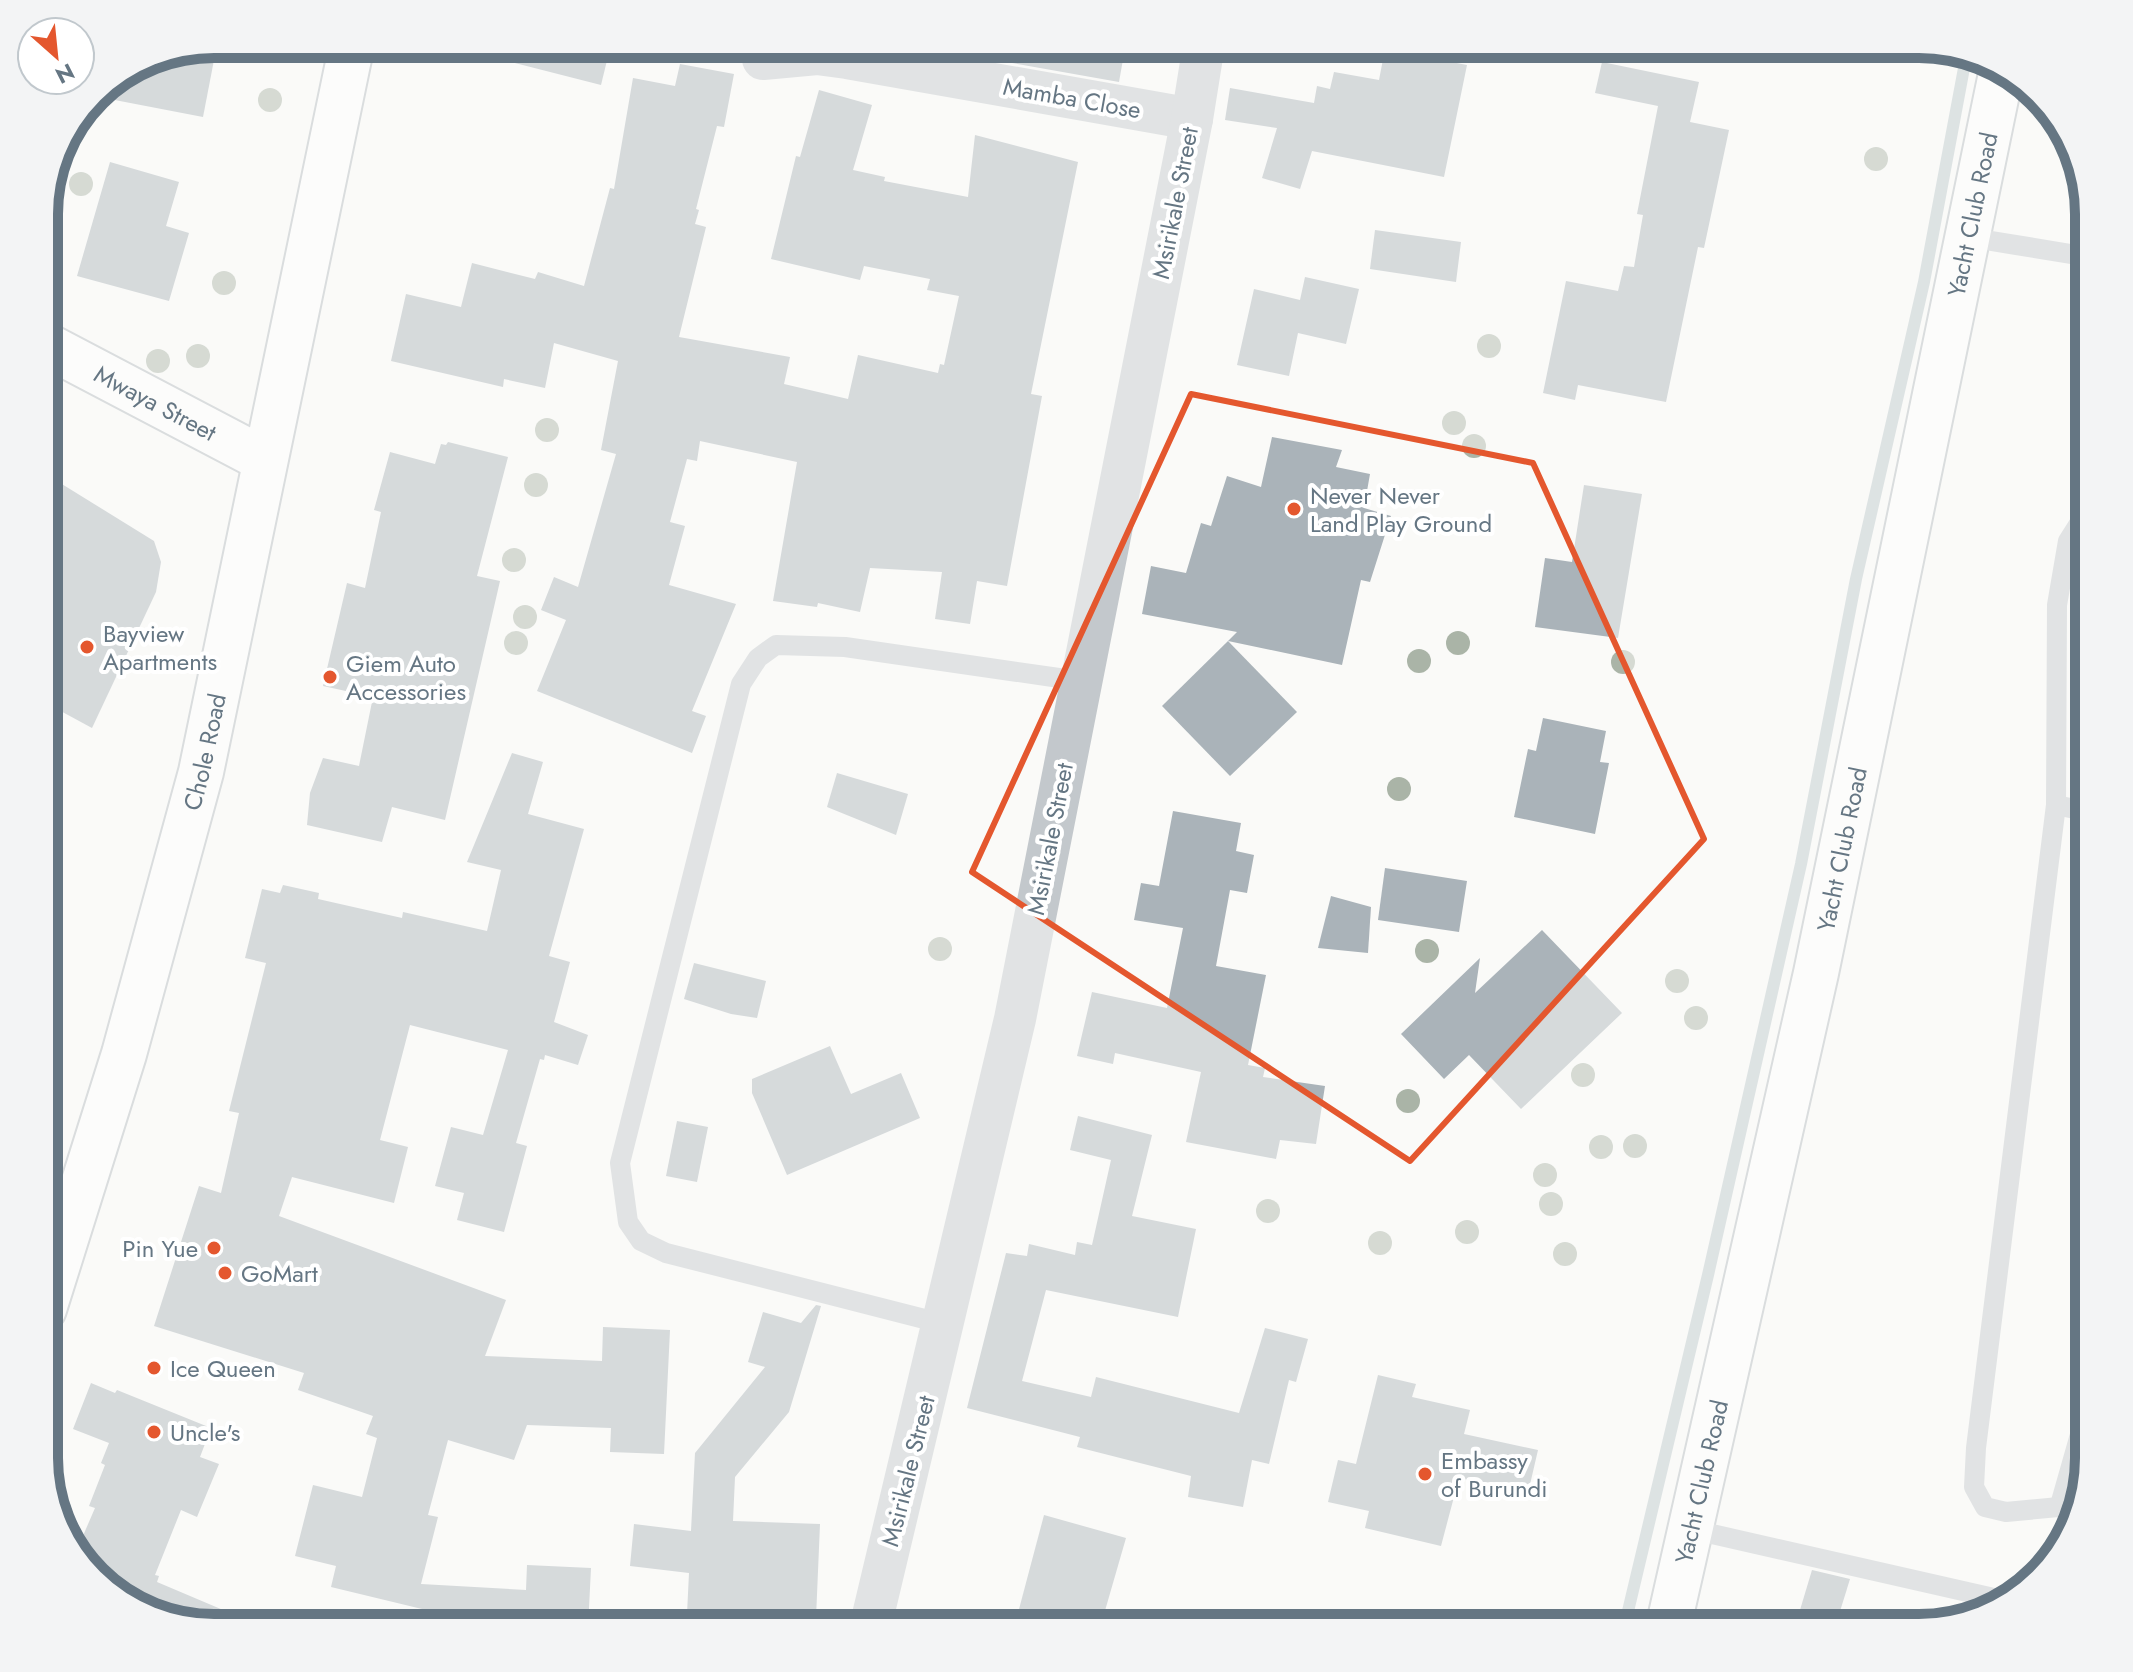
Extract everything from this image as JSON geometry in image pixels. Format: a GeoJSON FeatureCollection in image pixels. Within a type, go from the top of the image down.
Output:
{"type":"FeatureCollection","features":[{"type":"Feature","properties":{"kind":"street","name":"Chole Road"},"geometry":{"type":"LineString","coordinates":[[58,1264],[124,1054],[201,772],[349,58]]}},
{"type":"Feature","properties":{"kind":"street","name":"Mamba Close"},"geometry":{"type":"LineString","coordinates":[[763,59],[774,58]]}},
{"type":"Feature","properties":{"kind":"street","name":"Mamba Close"},"geometry":{"type":"LineString","coordinates":[[847,58],[1192,119]]}},
{"type":"Feature","properties":{"kind":"street","name":"Msirikale Street"},"geometry":{"type":"LineString","coordinates":[[873,1614],[1015,1019],[1202,58]]}},
{"type":"Feature","properties":{"kind":"street","name":"Yacht Club Road"},"geometry":{"type":"LineString","coordinates":[[1671,1614],[1816,973],[2000,81]]}},
{"type":"Feature","properties":{"kind":"street","name":"Mwaya Street"},"geometry":{"type":"LineString","coordinates":[[58,351],[265,460]]}},
{"type":"Feature","properties":{"kind":"lane"},"geometry":{"type":"LineString","coordinates":[[1967,237],[2075,255]]}},
{"type":"Feature","properties":{"kind":"lane"},"geometry":{"type":"LineString","coordinates":[[2068,1505],[2006,1512],[1985,1507],[1974,1487],[1976,1448],[2056,805],[2057,605],[2068,541],[2075,530]]}},
{"type":"Feature","properties":{"kind":"lane"},"geometry":{"type":"LineString","coordinates":[[944,1324],[666,1253],[641,1241],[628,1222],[620,1163],[741,684],[758,658],[776,645],[845,647],[1080,681]]}},
{"type":"Feature","properties":{"kind":"lane"},"geometry":{"type":"LineString","coordinates":[[2056,805],[2075,809]]}},
{"type":"Feature","properties":{"kind":"lane"},"geometry":{"type":"LineString","coordinates":[[1690,1529],[1990,1597]]}},
{"type":"Feature","properties":{"kind":"highlighted area"},"geometry":{"type":"Polygon","coordinates":[[[1191,394],[1533,463],[1704,839],[1410,1161],[972,872],[1191,394]]]}},
{"type":"Feature","properties":{"kind":"building"},"geometry":{"type":"Polygon","coordinates":[[[495,58],[608,58],[601,85],[495,58]]]}},
{"type":"Feature","properties":{"kind":"building"},"geometry":{"type":"Polygon","coordinates":[[[984,58],[1123,58],[1119,82],[984,58]]]}},
{"type":"Feature","properties":{"kind":"building"},"geometry":{"type":"Polygon","coordinates":[[[1383,58],[1431,58],[1467,65],[1444,177],[1312,151],[1300,189],[1262,178],[1277,128],[1225,120],[1230,88],[1314,103],[1317,86],[1330,89],[1334,72],[1379,80],[1383,58]]]}},
{"type":"Feature","properties":{"kind":"building"},"geometry":{"type":"Polygon","coordinates":[[[193,59],[214,60],[203,117],[109,99],[127,84],[164,66],[193,59]]]}},
{"type":"Feature","properties":{"kind":"building"},"geometry":{"type":"Polygon","coordinates":[[[1602,62],[1699,82],[1690,122],[1729,130],[1704,248],[1698,247],[1666,402],[1578,385],[1575,400],[1543,393],[1566,281],[1618,291],[1624,266],[1634,267],[1643,215],[1637,214],[1658,106],[1595,93],[1602,62]]]}},
{"type":"Feature","properties":{"kind":"building"},"geometry":{"type":"Polygon","coordinates":[[[680,64],[734,74],[724,127],[717,126],[696,209],[699,210],[695,224],[706,227],[679,337],[790,357],[784,384],[848,399],[858,355],[938,373],[940,364],[944,365],[959,296],[927,290],[930,279],[864,266],[860,280],[771,259],[796,156],[800,157],[819,90],[872,105],[853,170],[885,177],[884,181],[968,197],[975,135],[1078,162],[1031,394],[1042,396],[1007,586],[977,581],[970,624],[935,619],[942,572],[870,568],[860,612],[818,603],[817,607],[773,601],[797,462],[700,441],[697,461],[687,459],[670,522],[685,526],[669,585],[736,604],[692,711],[706,716],[692,753],[537,691],[566,620],[541,610],[554,577],[578,587],[616,454],[601,450],[618,361],[554,343],[545,388],[504,379],[503,387],[391,361],[406,294],[461,307],[472,263],[535,279],[538,272],[584,286],[610,188],[614,189],[633,78],[675,86],[680,64]]]}},
{"type":"Feature","properties":{"kind":"building"},"geometry":{"type":"Polygon","coordinates":[[[110,162],[179,182],[166,226],[189,233],[169,301],[77,276],[110,162]]]}},
{"type":"Feature","properties":{"kind":"building"},"geometry":{"type":"Polygon","coordinates":[[[1375,230],[1461,242],[1456,282],[1370,269],[1375,230]]]}},
{"type":"Feature","properties":{"kind":"building"},"geometry":{"type":"Polygon","coordinates":[[[1305,277],[1359,289],[1346,344],[1298,333],[1289,376],[1237,365],[1254,289],[1300,300],[1305,277]]]}},
{"type":"Feature","properties":{"kind":"building"},"geometry":{"type":"Polygon","coordinates":[[[1272,437],[1342,450],[1336,467],[1370,474],[1364,508],[1391,516],[1370,582],[1361,580],[1342,665],[1228,641],[1237,632],[1142,614],[1151,566],[1186,573],[1201,523],[1211,526],[1227,476],[1261,487],[1272,437]]]}},
{"type":"Feature","properties":{"kind":"building"},"geometry":{"type":"Polygon","coordinates":[[[448,442],[508,457],[477,576],[500,581],[445,820],[392,807],[382,842],[307,825],[310,793],[323,758],[359,766],[373,697],[323,686],[347,583],[365,588],[381,512],[374,510],[390,452],[435,464],[441,444],[448,442]]]}},
{"type":"Feature","properties":{"kind":"building","name":"Bayview Apartments"},"geometry":{"type":"Polygon","coordinates":[[[58,482],[154,541],[161,562],[156,592],[92,728],[58,710],[58,482]]]}},
{"type":"Feature","properties":{"kind":"building"},"geometry":{"type":"Polygon","coordinates":[[[1584,485],[1642,494],[1618,638],[1535,627],[1545,558],[1572,562],[1584,485]]]}},
{"type":"Feature","properties":{"kind":"building"},"geometry":{"type":"Polygon","coordinates":[[[1228,641],[1297,712],[1230,776],[1162,706],[1228,641]]]}},
{"type":"Feature","properties":{"kind":"building"},"geometry":{"type":"Polygon","coordinates":[[[1543,718],[1606,731],[1600,762],[1609,763],[1595,834],[1514,817],[1528,749],[1536,751],[1543,718]]]}},
{"type":"Feature","properties":{"kind":"building"},"geometry":{"type":"Polygon","coordinates":[[[512,753],[543,762],[528,814],[584,829],[549,956],[570,962],[554,1022],[588,1035],[578,1065],[545,1055],[544,1060],[540,1059],[516,1143],[527,1146],[504,1232],[457,1220],[464,1193],[435,1186],[451,1127],[483,1135],[508,1050],[410,1025],[380,1140],[408,1147],[394,1203],[292,1177],[279,1216],[506,1300],[485,1356],[602,1361],[603,1327],[670,1330],[664,1454],[610,1452],[611,1428],[527,1425],[514,1460],[448,1440],[428,1515],[438,1517],[421,1584],[526,1590],[527,1565],[591,1568],[589,1614],[443,1614],[331,1587],[336,1566],[295,1556],[313,1485],[362,1497],[377,1438],[366,1434],[373,1416],[298,1390],[304,1373],[154,1326],[199,1186],[221,1193],[239,1113],[229,1111],[266,963],[245,958],[262,889],[280,893],[283,885],[319,893],[318,899],[402,918],[403,912],[487,931],[501,870],[467,862],[512,753]]]}},
{"type":"Feature","properties":{"kind":"building"},"geometry":{"type":"Polygon","coordinates":[[[837,773],[908,794],[896,835],[827,807],[837,773]]]}},
{"type":"Feature","properties":{"kind":"building"},"geometry":{"type":"Polygon","coordinates":[[[1173,811],[1241,823],[1236,851],[1254,855],[1247,893],[1230,890],[1216,966],[1266,975],[1248,1065],[1265,1068],[1263,1077],[1325,1086],[1316,1144],[1280,1140],[1276,1159],[1186,1142],[1201,1072],[1115,1053],[1113,1064],[1077,1056],[1092,992],[1167,1008],[1183,928],[1134,920],[1141,883],[1159,886],[1173,811]]]}},
{"type":"Feature","properties":{"kind":"building"},"geometry":{"type":"Polygon","coordinates":[[[1385,868],[1467,881],[1459,932],[1378,920],[1385,868]]]}},
{"type":"Feature","properties":{"kind":"building"},"geometry":{"type":"Polygon","coordinates":[[[1331,896],[1371,907],[1368,953],[1318,948],[1331,896]]]}},
{"type":"Feature","properties":{"kind":"building"},"geometry":{"type":"Polygon","coordinates":[[[1542,930],[1622,1013],[1521,1109],[1469,1055],[1444,1079],[1401,1034],[1480,958],[1475,993],[1542,930]]]}},
{"type":"Feature","properties":{"kind":"building"},"geometry":{"type":"Polygon","coordinates":[[[694,963],[766,981],[757,1018],[731,1014],[684,999],[694,963]]]}},
{"type":"Feature","properties":{"kind":"building"},"geometry":{"type":"Polygon","coordinates":[[[830,1046],[851,1094],[901,1073],[920,1118],[787,1175],[752,1093],[752,1079],[830,1046]]]}},
{"type":"Feature","properties":{"kind":"building"},"geometry":{"type":"Polygon","coordinates":[[[1078,1116],[1152,1135],[1132,1216],[1196,1229],[1178,1317],[1046,1290],[1022,1381],[1091,1397],[1096,1377],[1239,1413],[1265,1328],[1308,1339],[1296,1382],[1289,1380],[1269,1464],[1252,1460],[1243,1507],[1188,1497],[1191,1476],[1077,1447],[1080,1437],[967,1408],[1006,1253],[1027,1256],[1029,1244],[1075,1255],[1077,1242],[1092,1245],[1111,1160],[1070,1150],[1078,1116]]]}},
{"type":"Feature","properties":{"kind":"building"},"geometry":{"type":"Polygon","coordinates":[[[677,1121],[708,1127],[697,1182],[666,1176],[677,1121]]]}},
{"type":"Feature","properties":{"kind":"building"},"geometry":{"type":"Polygon","coordinates":[[[816,1305],[821,1306],[789,1412],[735,1477],[733,1521],[820,1524],[816,1614],[687,1614],[689,1573],[630,1566],[634,1524],[691,1531],[695,1453],[765,1367],[748,1362],[763,1312],[801,1323],[816,1305]]]}},
{"type":"Feature","properties":{"kind":"building"},"geometry":{"type":"Polygon","coordinates":[[[1378,1375],[1416,1384],[1412,1397],[1470,1410],[1464,1434],[1538,1450],[1528,1493],[1459,1478],[1441,1546],[1365,1528],[1369,1511],[1328,1502],[1338,1460],[1356,1464],[1378,1375]]]}},
{"type":"Feature","properties":{"kind":"building"},"geometry":{"type":"Polygon","coordinates":[[[91,1383],[115,1393],[117,1390],[211,1428],[200,1457],[219,1464],[197,1517],[181,1510],[155,1575],[159,1576],[157,1582],[233,1614],[183,1611],[154,1602],[127,1588],[90,1553],[81,1540],[95,1508],[89,1506],[105,1465],[101,1463],[109,1443],[73,1429],[91,1383]]]}},
{"type":"Feature","properties":{"kind":"building"},"geometry":{"type":"Polygon","coordinates":[[[1044,1515],[1126,1538],[1104,1614],[1018,1614],[1044,1515]]]}},
{"type":"Feature","properties":{"kind":"building"},"geometry":{"type":"Polygon","coordinates":[[[1812,1570],[1850,1579],[1839,1614],[1813,1614],[1800,1610],[1812,1570]]]}},
{"type":"Feature","properties":{"kind":"waterway"},"geometry":{"type":"LineString","coordinates":[[1627,1614],[1801,864],[1856,579],[1924,282],[1965,65]]}},
{"type":"Feature","properties":{"kind":"place","name":"Never Never Land Play Ground"},"geometry":{"type":"Point","coordinates":[1294,509]}},
{"type":"Feature","properties":{"kind":"place","name":"Bayview Apartments"},"geometry":{"type":"Point","coordinates":[87,647]}},
{"type":"Feature","properties":{"kind":"place","name":"Giem Auto Accessories"},"geometry":{"type":"Point","coordinates":[330,677]}},
{"type":"Feature","properties":{"kind":"place","name":"Pin Yue"},"geometry":{"type":"Point","coordinates":[214,1248]}},
{"type":"Feature","properties":{"kind":"place","name":"GoMart"},"geometry":{"type":"Point","coordinates":[225,1273]}},
{"type":"Feature","properties":{"kind":"place","name":"Ice Queen"},"geometry":{"type":"Point","coordinates":[154,1368]}},
{"type":"Feature","properties":{"kind":"place","name":"Uncle's"},"geometry":{"type":"Point","coordinates":[154,1432]}},
{"type":"Feature","properties":{"kind":"place","name":"Embassy of Burundi"},"geometry":{"type":"Point","coordinates":[1425,1474]}}]}
